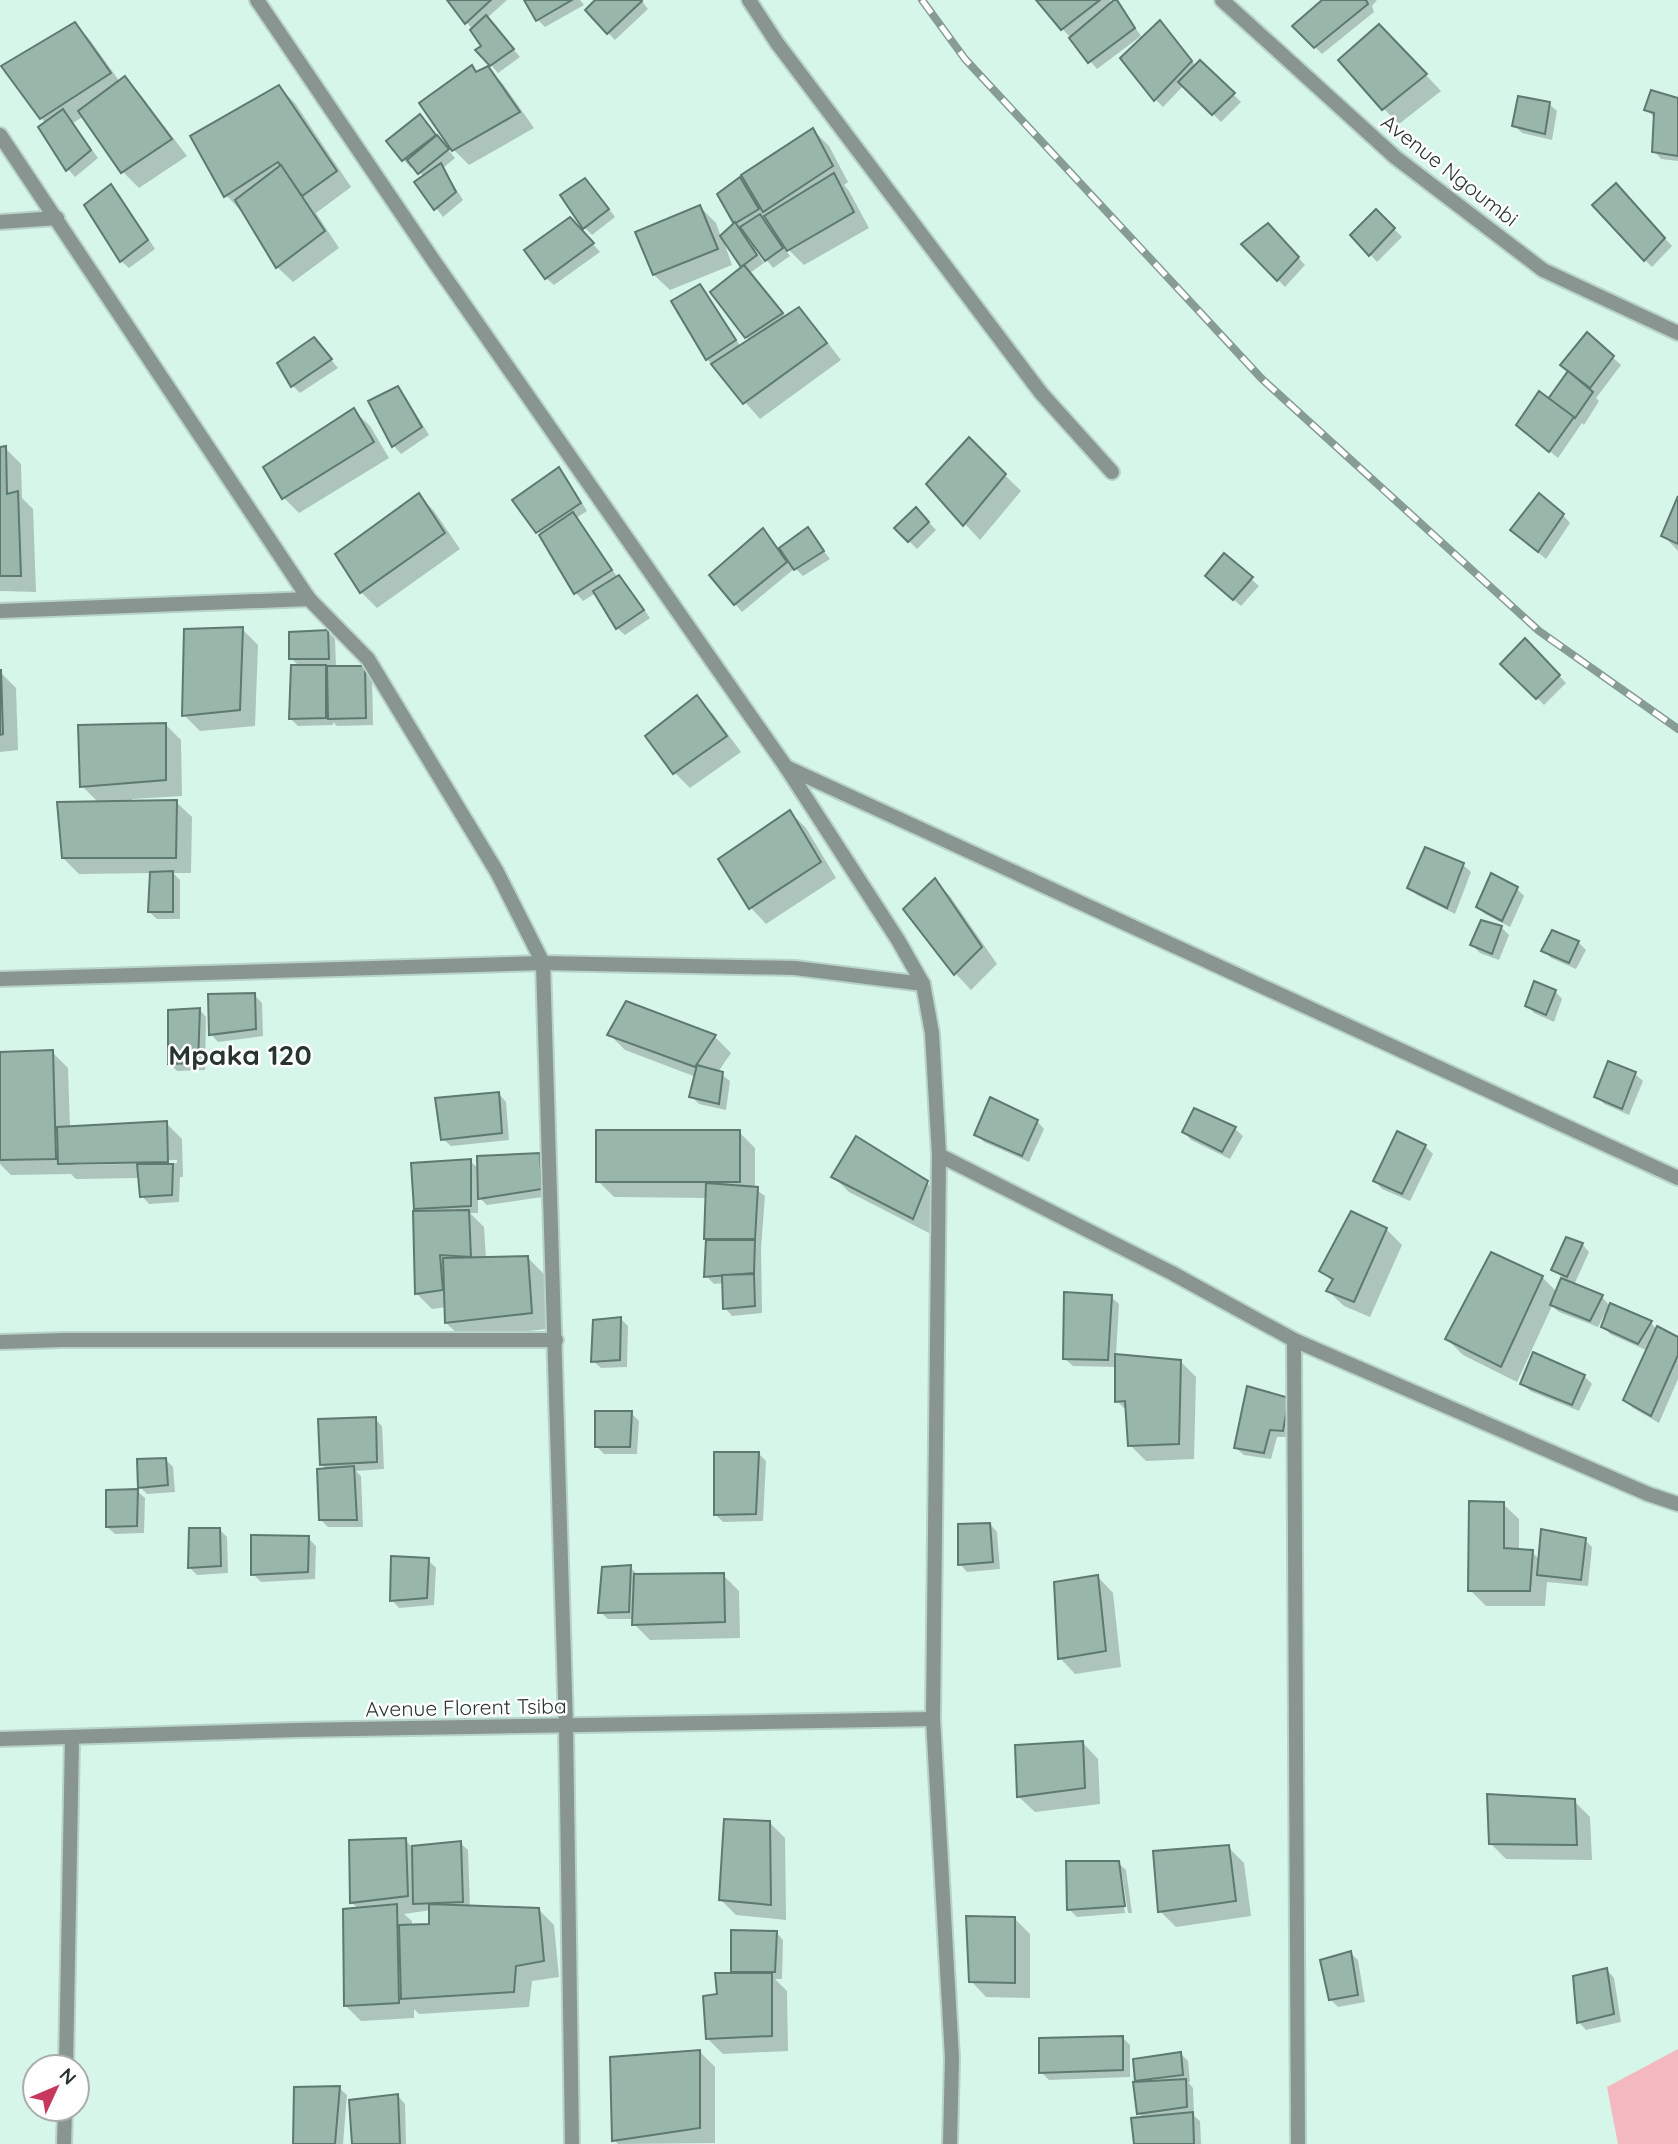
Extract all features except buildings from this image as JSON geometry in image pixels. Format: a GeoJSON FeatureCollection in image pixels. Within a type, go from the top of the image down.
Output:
{"type":"FeatureCollection","features":[{"type":"Feature","properties":{"kind":"street"},"geometry":{"type":"LineString","coordinates":[[257,0],[431,257],[786,767],[898,940],[923,984],[932,1033],[939,1154],[933,1720],[952,2058],[950,2144]]}},
{"type":"Feature","properties":{"kind":"street"},"geometry":{"type":"LineString","coordinates":[[749,0],[777,43],[1041,393],[1112,472]]}},
{"type":"Feature","properties":{"kind":"street","name":"Avenue Ngoumbi"},"geometry":{"type":"LineString","coordinates":[[1222,0],[1395,157],[1543,270],[1678,333]]}},
{"type":"Feature","properties":{"kind":"street"},"geometry":{"type":"LineString","coordinates":[[0,135],[309,599],[368,659],[497,872],[543,963],[566,1727],[572,2144]]}},
{"type":"Feature","properties":{"kind":"street"},"geometry":{"type":"LineString","coordinates":[[0,222],[57,218]]}},
{"type":"Feature","properties":{"kind":"street"},"geometry":{"type":"LineString","coordinates":[[0,611],[309,599]]}},
{"type":"Feature","properties":{"kind":"street"},"geometry":{"type":"LineString","coordinates":[[786,767],[1678,1178]]}},
{"type":"Feature","properties":{"kind":"street"},"geometry":{"type":"LineString","coordinates":[[0,979],[543,963],[795,968],[923,984]]}},
{"type":"Feature","properties":{"kind":"street"},"geometry":{"type":"LineString","coordinates":[[939,1154],[1172,1273],[1294,1339],[1648,1494],[1678,1504]]}},
{"type":"Feature","properties":{"kind":"street"},"geometry":{"type":"LineString","coordinates":[[1294,1339],[1298,2144]]}},
{"type":"Feature","properties":{"kind":"street"},"geometry":{"type":"LineString","coordinates":[[0,1342],[556,1340]]}},
{"type":"Feature","properties":{"kind":"street","name":"Avenue Florent Tsiba"},"geometry":{"type":"LineString","coordinates":[[0,1739],[297,1730],[933,1720]]}},
{"type":"Feature","properties":{"kind":"street"},"geometry":{"type":"LineString","coordinates":[[66,2053],[72,1738]]}},
{"type":"Feature","properties":{"kind":"street"},"geometry":{"type":"LineString","coordinates":[[64,2144],[65,2123]]}},
{"type":"Feature","properties":{"kind":"shaded area"},"geometry":{"type":"Polygon","coordinates":[[[1678,2049],[1678,2144],[1618,2144],[1607,2087],[1678,2049]]]}},
{"type":"Feature","properties":{"kind":"railway"},"geometry":{"type":"LineString","coordinates":[[922,0],[965,59],[1262,379],[1539,631],[1678,729]]}},
{"type":"Feature","properties":{"kind":"district","name":"Mpaka 120"},"geometry":{"type":"Point","coordinates":[240,1054]}}]}
